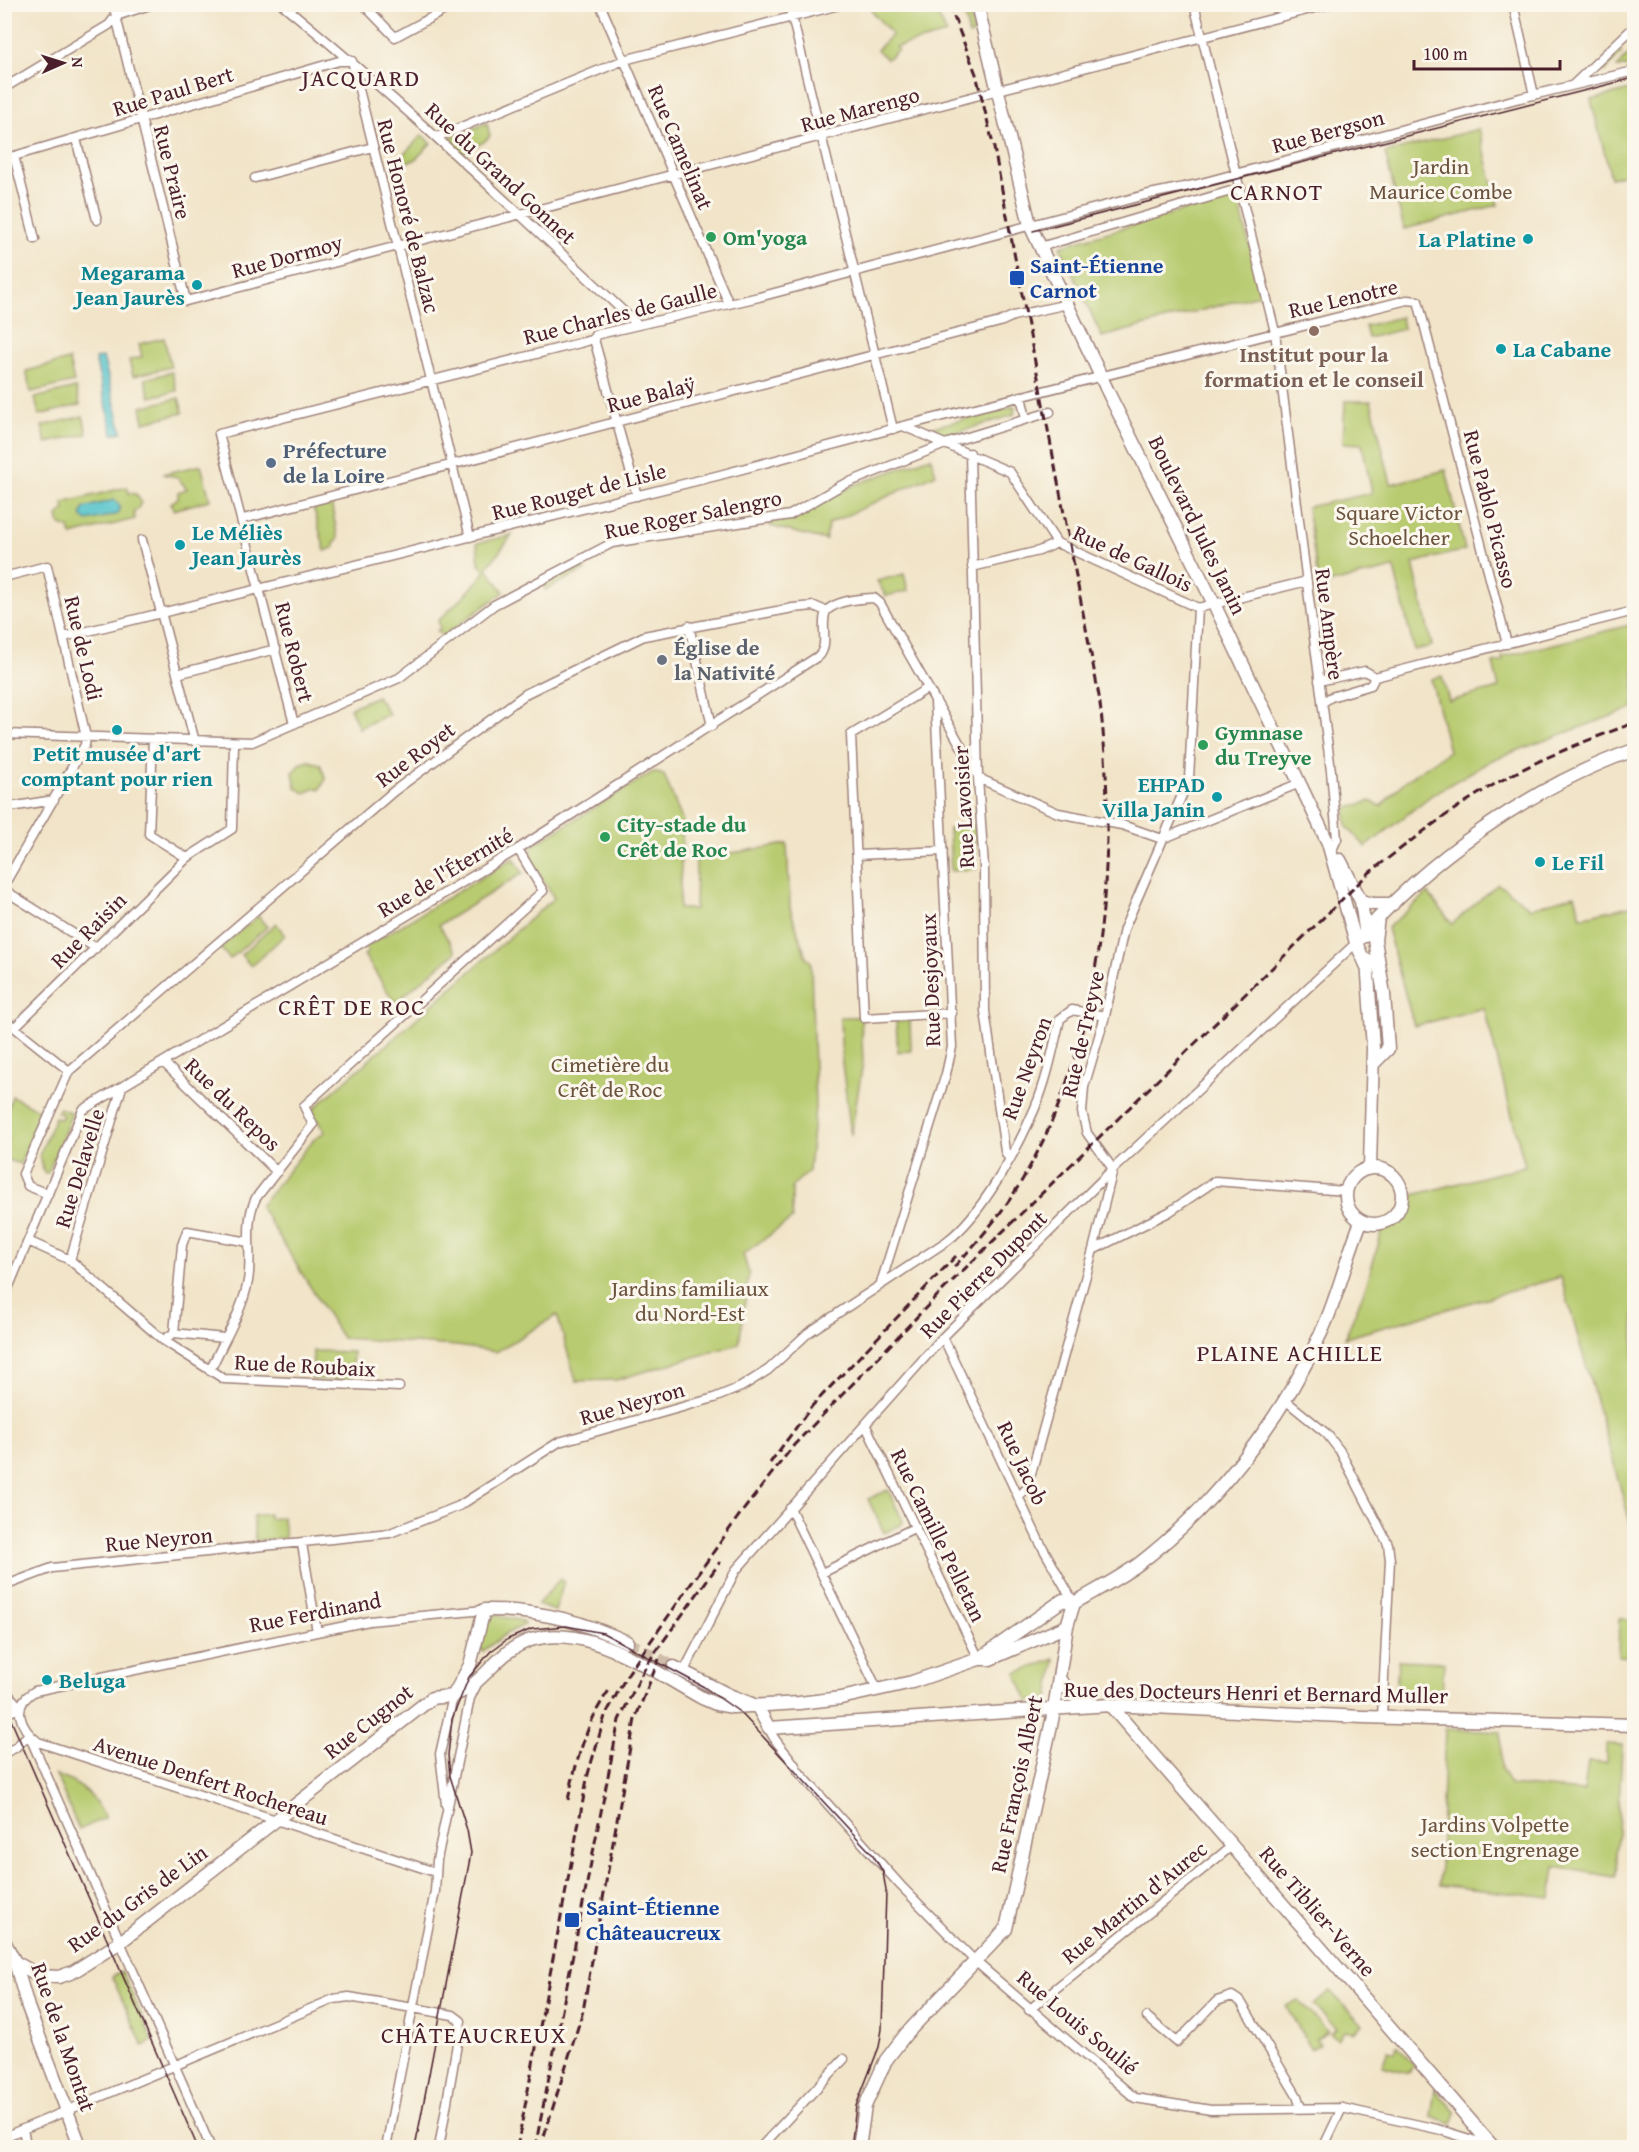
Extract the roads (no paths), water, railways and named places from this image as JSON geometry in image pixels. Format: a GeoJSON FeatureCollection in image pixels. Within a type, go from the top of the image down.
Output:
{"type":"FeatureCollection","features":[{"type":"Feature","properties":{"kind":"main road","name":"Boulevard Jules Janin"},"geometry":{"type":"LineString","coordinates":[[977,4],[1030,225],[1101,376],[1360,901],[1364,918],[1373,1064],[1371,1168]]}},
{"type":"Feature","properties":{"kind":"main road"},"geometry":{"type":"LineString","coordinates":[[1356,943],[1378,917],[1463,844],[1510,812],[1598,763],[1635,750]]}},
{"type":"Feature","properties":{"kind":"main road","name":"Boulevard Jules Janin"},"geometry":{"type":"LineString","coordinates":[[1331,846],[1356,943],[1367,967]]}},
{"type":"Feature","properties":{"kind":"main road","name":"Boulevard Jules Janin"},"geometry":{"type":"LineString","coordinates":[[1343,888],[1356,913],[1364,918]]}},
{"type":"Feature","properties":{"kind":"main road"},"geometry":{"type":"LineString","coordinates":[[1360,901],[1393,904]]}},
{"type":"Feature","properties":{"kind":"main road"},"geometry":{"type":"LineString","coordinates":[[1364,918],[1378,917]]}},
{"type":"Feature","properties":{"kind":"main road"},"geometry":{"type":"LineString","coordinates":[[1373,1064],[1388,1048],[1384,994],[1376,940],[1378,917]]}},
{"type":"Feature","properties":{"kind":"main road"},"geometry":{"type":"LineString","coordinates":[[1371,1168],[1391,1174],[1401,1189],[1402,1198],[1400,1207],[1388,1220],[1370,1224],[1361,1221],[1348,1209],[1346,1191],[1354,1175],[1371,1168]]}},
{"type":"Feature","properties":{"kind":"main road"},"geometry":{"type":"LineString","coordinates":[[979,1659],[1063,1600],[1074,1603],[1138,1565],[1179,1531],[1250,1451],[1285,1400],[1322,1332],[1361,1221]]}},
{"type":"Feature","properties":{"kind":"main road","name":"Rue François Albert"},"geometry":{"type":"LineString","coordinates":[[859,2148],[866,2106],[886,2060],[906,2034],[1006,1929],[1055,1708],[1067,1626],[1074,1603]]}},
{"type":"Feature","properties":{"kind":"main road"},"geometry":{"type":"LineString","coordinates":[[453,1696],[470,1665],[484,1610]]}},
{"type":"Feature","properties":{"kind":"main road","name":"Rue Ferdinand"},"geometry":{"type":"LineString","coordinates":[[484,1610],[522,1612],[583,1624],[627,1642]]}},
{"type":"Feature","properties":{"kind":"main road"},"geometry":{"type":"LineString","coordinates":[[679,1669],[729,1695],[757,1706],[799,1703],[878,1690],[979,1659],[990,1659],[1067,1626]]}},
{"type":"Feature","properties":{"kind":"main road","name":"Rue Cugnot"},"geometry":{"type":"LineString","coordinates":[[275,1821],[432,1698],[453,1696],[477,1683],[508,1652],[533,1639],[548,1636],[587,1640],[622,1655],[716,1704],[757,1706]]}},
{"type":"Feature","properties":{"kind":"main road"},"geometry":{"type":"LineString","coordinates":[[1059,1678],[1073,1695],[1096,1706]]}},
{"type":"Feature","properties":{"kind":"main road","name":"Rue des Docteurs Henri et Bernard Muller"},"geometry":{"type":"LineString","coordinates":[[769,1728],[1110,1705],[1635,1725]]}},
{"type":"Feature","properties":{"kind":"main road","name":"Rue Tiblier-Verne"},"geometry":{"type":"LineString","coordinates":[[1110,1705],[1493,2147]]}},
{"type":"Feature","properties":{"kind":"main road","name":"Rue Louis Soulié"},"geometry":{"type":"LineString","coordinates":[[757,1706],[769,1728]]}},
{"type":"Feature","properties":{"kind":"main road","name":"Rue du Gris de Lin"},"geometry":{"type":"LineString","coordinates":[[10,1961],[40,1976],[59,1977],[73,1972],[119,1943],[275,1821]]}},
{"type":"Feature","properties":{"kind":"main road","name":"Rue de la Montat"},"geometry":{"type":"LineString","coordinates":[[4,1941],[81,2148]]}},
{"type":"Feature","properties":{"kind":"street","name":"Rue Praire"},"geometry":{"type":"LineString","coordinates":[[113,4],[186,301]]}},
{"type":"Feature","properties":{"kind":"street"},"geometry":{"type":"LineString","coordinates":[[4,88],[109,25],[116,16],[153,4]]}},
{"type":"Feature","properties":{"kind":"street","name":"Rue du Grand Gonnet"},"geometry":{"type":"LineString","coordinates":[[282,4],[352,61],[437,137],[637,324]]}},
{"type":"Feature","properties":{"kind":"street"},"geometry":{"type":"LineString","coordinates":[[363,4],[395,36],[456,4]]}},
{"type":"Feature","properties":{"kind":"street","name":"Rue Camelinat"},"geometry":{"type":"LineString","coordinates":[[600,4],[729,304]]}},
{"type":"Feature","properties":{"kind":"street"},"geometry":{"type":"LineString","coordinates":[[789,4],[893,429]]}},
{"type":"Feature","properties":{"kind":"street"},"geometry":{"type":"LineString","coordinates":[[437,137],[624,60],[843,4]]}},
{"type":"Feature","properties":{"kind":"street","name":"Rue Ampère"},"geometry":{"type":"LineString","coordinates":[[1194,4],[1275,332],[1336,824],[1337,840],[1331,846]]}},
{"type":"Feature","properties":{"kind":"street","name":"Rue Marengo"},"geometry":{"type":"LineString","coordinates":[[398,245],[674,177],[1330,4]]}},
{"type":"Feature","properties":{"kind":"street"},"geometry":{"type":"LineString","coordinates":[[1513,4],[1534,95]]}},
{"type":"Feature","properties":{"kind":"street"},"geometry":{"type":"LineString","coordinates":[[1572,85],[1635,27]]}},
{"type":"Feature","properties":{"kind":"street","name":"Rue Paul Bert"},"geometry":{"type":"LineString","coordinates":[[4,159],[339,61],[352,61]]}},
{"type":"Feature","properties":{"kind":"street","name":"Rue Honoré de Balzac"},"geometry":{"type":"LineString","coordinates":[[352,61],[470,537]]}},
{"type":"Feature","properties":{"kind":"street","name":"Rue Bergson"},"geometry":{"type":"LineString","coordinates":[[1030,225],[1237,174],[1572,85],[1635,71]]}},
{"type":"Feature","properties":{"kind":"street"},"geometry":{"type":"LineString","coordinates":[[76,139],[97,220]]}},
{"type":"Feature","properties":{"kind":"street"},"geometry":{"type":"LineString","coordinates":[[255,178],[373,147]]}},
{"type":"Feature","properties":{"kind":"street"},"geometry":{"type":"LineString","coordinates":[[14,156],[35,238]]}},
{"type":"Feature","properties":{"kind":"street"},"geometry":{"type":"LineString","coordinates":[[1040,247],[1240,188]]}},
{"type":"Feature","properties":{"kind":"street","name":"Rue Charles de Gaulle"},"geometry":{"type":"LineString","coordinates":[[219,434],[594,339],[596,335],[637,324],[855,276],[1030,225]]}},
{"type":"Feature","properties":{"kind":"street","name":"Rue Dormoy"},"geometry":{"type":"LineString","coordinates":[[186,301],[398,245]]}},
{"type":"Feature","properties":{"kind":"street","name":"Rue Lenotre"},"geometry":{"type":"LineString","coordinates":[[1101,376],[1407,300],[1418,301]]}},
{"type":"Feature","properties":{"kind":"street","name":"Rue Pablo Picasso"},"geometry":{"type":"LineString","coordinates":[[1418,301],[1507,644]]}},
{"type":"Feature","properties":{"kind":"street","name":"Rue Balaÿ"},"geometry":{"type":"LineString","coordinates":[[243,519],[1000,322],[1013,316],[1068,304]]}},
{"type":"Feature","properties":{"kind":"street"},"geometry":{"type":"LineString","coordinates":[[594,339],[637,496]]}},
{"type":"Feature","properties":{"kind":"street","name":"Rue Rouget de Lisle"},"geometry":{"type":"LineString","coordinates":[[64,638],[637,496],[1101,376]]}},
{"type":"Feature","properties":{"kind":"street"},"geometry":{"type":"LineString","coordinates":[[1020,396],[1026,418]]}},
{"type":"Feature","properties":{"kind":"street","name":"Rue Roger Salengro"},"geometry":{"type":"LineString","coordinates":[[4,734],[195,742],[252,742],[399,678],[494,605],[612,543],[790,514],[842,484],[948,443],[1050,412]]}},
{"type":"Feature","properties":{"kind":"street","name":"Rue de Gallois"},"geometry":{"type":"LineString","coordinates":[[903,426],[948,443],[1010,472],[1057,543],[1198,608],[1215,606],[1307,581]]}},
{"type":"Feature","properties":{"kind":"street","name":"Rue Robert"},"geometry":{"type":"LineString","coordinates":[[219,434],[261,588],[294,724]]}},
{"type":"Feature","properties":{"kind":"street","name":"Rue Lavoisier"},"geometry":{"type":"LineString","coordinates":[[970,453],[978,778],[984,868],[985,1011],[994,1080],[1008,1157]]}},
{"type":"Feature","properties":{"kind":"street"},"geometry":{"type":"LineString","coordinates":[[142,540],[195,742]]}},
{"type":"Feature","properties":{"kind":"street"},"geometry":{"type":"LineString","coordinates":[[972,567],[1039,551],[1057,543]]}},
{"type":"Feature","properties":{"kind":"street","name":"Rue de Lodi"},"geometry":{"type":"LineString","coordinates":[[4,577],[47,566],[86,737]]}},
{"type":"Feature","properties":{"kind":"street","name":"Rue Royet"},"geometry":{"type":"LineString","coordinates":[[48,1194],[28,1186],[23,1174],[69,1071],[394,791],[527,693],[644,636],[806,606],[820,607],[826,611],[838,604],[872,598],[881,605],[927,688]]}},
{"type":"Feature","properties":{"kind":"street","name":"Rue de Treyve"},"geometry":{"type":"LineString","coordinates":[[1113,1169],[1087,1133],[1082,1112],[1084,1087],[1105,1016],[1124,929],[1189,779],[1198,608]]}},
{"type":"Feature","properties":{"kind":"street","name":"Rue de l'Éternité"},"geometry":{"type":"LineString","coordinates":[[48,1194],[83,1110],[518,849],[820,655],[824,646],[823,621],[826,611]]}},
{"type":"Feature","properties":{"kind":"street"},"geometry":{"type":"LineString","coordinates":[[1319,681],[1365,671],[1375,677],[1635,611]]}},
{"type":"Feature","properties":{"kind":"street"},"geometry":{"type":"LineString","coordinates":[[689,626],[712,726]]}},
{"type":"Feature","properties":{"kind":"street"},"geometry":{"type":"LineString","coordinates":[[177,674],[276,649]]}},
{"type":"Feature","properties":{"kind":"street"},"geometry":{"type":"LineString","coordinates":[[1322,703],[1331,697],[1371,685],[1375,677]]}},
{"type":"Feature","properties":{"kind":"street"},"geometry":{"type":"LineString","coordinates":[[951,1013],[864,1018],[851,735],[927,688],[978,778],[1058,813],[1122,825],[1162,839],[1300,783]]}},
{"type":"Feature","properties":{"kind":"street","name":"Rue Desjoyaux"},"geometry":{"type":"LineString","coordinates":[[881,1283],[946,1074],[952,1047],[935,701]]}},
{"type":"Feature","properties":{"kind":"street"},"geometry":{"type":"LineString","coordinates":[[4,885],[54,801],[85,745],[86,737]]}},
{"type":"Feature","properties":{"kind":"street"},"geometry":{"type":"LineString","coordinates":[[153,740],[150,834],[187,858]]}},
{"type":"Feature","properties":{"kind":"street","name":"Rue Raisin"},"geometry":{"type":"LineString","coordinates":[[15,1028],[187,858],[232,829],[234,743]]}},
{"type":"Feature","properties":{"kind":"street"},"geometry":{"type":"LineString","coordinates":[[4,807],[54,801]]}},
{"type":"Feature","properties":{"kind":"street"},"geometry":{"type":"LineString","coordinates":[[210,1371],[224,1338],[237,1316],[248,1280],[250,1211],[313,1125],[304,1106],[543,891],[518,849]]}},
{"type":"Feature","properties":{"kind":"street"},"geometry":{"type":"LineString","coordinates":[[857,855],[943,851]]}},
{"type":"Feature","properties":{"kind":"street"},"geometry":{"type":"LineString","coordinates":[[4,890],[96,948]]}},
{"type":"Feature","properties":{"kind":"street","name":"Rue Pierre Dupont"},"geometry":{"type":"LineString","coordinates":[[679,1669],[736,1570],[943,1337],[1113,1169],[1356,943]]}},
{"type":"Feature","properties":{"kind":"street","name":"Rue Neyron"},"geometry":{"type":"LineString","coordinates":[[4,1586],[52,1568],[302,1544],[390,1533],[459,1506],[559,1442],[714,1398],[741,1387],[768,1370],[808,1334],[947,1241],[965,1225],[992,1189],[1035,1108],[1050,1063],[1060,1019],[1072,1010],[1105,1016]]}},
{"type":"Feature","properties":{"kind":"street"},"geometry":{"type":"LineString","coordinates":[[4,1019],[69,1071]]}},
{"type":"Feature","properties":{"kind":"street","name":"Rue du Repos"},"geometry":{"type":"LineString","coordinates":[[163,1062],[277,1172]]}},
{"type":"Feature","properties":{"kind":"street","name":"Rue Delavelle"},"geometry":{"type":"LineString","coordinates":[[70,1260],[122,1087]]}},
{"type":"Feature","properties":{"kind":"street"},"geometry":{"type":"LineString","coordinates":[[1019,1496],[1027,1488],[1113,1169]]}},
{"type":"Feature","properties":{"kind":"street"},"geometry":{"type":"LineString","coordinates":[[1093,1250],[1169,1212],[1215,1181],[1346,1191]]}},
{"type":"Feature","properties":{"kind":"street"},"geometry":{"type":"LineString","coordinates":[[4,1298],[7,1283],[48,1194]]}},
{"type":"Feature","properties":{"kind":"street"},"geometry":{"type":"LineString","coordinates":[[174,1333],[182,1245],[188,1231],[249,1242]]}},
{"type":"Feature","properties":{"kind":"street","name":"Rue de Roubaix"},"geometry":{"type":"LineString","coordinates":[[28,1241],[70,1260],[163,1340],[224,1379],[399,1388]]}},
{"type":"Feature","properties":{"kind":"street"},"geometry":{"type":"LineString","coordinates":[[163,1340],[174,1333],[224,1338]]}},
{"type":"Feature","properties":{"kind":"street","name":"Rue Jacob"},"geometry":{"type":"LineString","coordinates":[[943,1337],[1040,1541],[1074,1603]]}},
{"type":"Feature","properties":{"kind":"street"},"geometry":{"type":"LineString","coordinates":[[1285,1400],[1327,1434],[1340,1451],[1388,1544],[1390,1560],[1382,1717]]}},
{"type":"Feature","properties":{"kind":"street","name":"Rue Camille Pelletan"},"geometry":{"type":"LineString","coordinates":[[866,1426],[979,1659]]}},
{"type":"Feature","properties":{"kind":"street"},"geometry":{"type":"LineString","coordinates":[[790,1508],[878,1690]]}},
{"type":"Feature","properties":{"kind":"street"},"geometry":{"type":"LineString","coordinates":[[822,1573],[916,1527]]}},
{"type":"Feature","properties":{"kind":"street"},"geometry":{"type":"LineString","coordinates":[[302,1544],[317,1632]]}},
{"type":"Feature","properties":{"kind":"street","name":"Rue Ferdinand"},"geometry":{"type":"LineString","coordinates":[[20,1708],[22,1701],[35,1691],[369,1621],[484,1610]]}},
{"type":"Feature","properties":{"kind":"street"},"geometry":{"type":"LineString","coordinates":[[386,2148],[435,1891],[435,1872],[470,1698],[477,1683]]}},
{"type":"Feature","properties":{"kind":"street"},"geometry":{"type":"LineString","coordinates":[[4,1689],[20,1708],[22,1725],[28,1734],[211,2148]]}},
{"type":"Feature","properties":{"kind":"street"},"geometry":{"type":"LineString","coordinates":[[447,1813],[440,1754],[453,1696]]}},
{"type":"Feature","properties":{"kind":"street"},"geometry":{"type":"LineString","coordinates":[[4,1714],[20,1708]]}},
{"type":"Feature","properties":{"kind":"street","name":"Rue Louis Soulié"},"geometry":{"type":"LineString","coordinates":[[769,1728],[771,1735],[793,1758],[798,1771],[894,1877],[976,1962],[1029,2010],[1135,2098],[1211,2110],[1342,2108],[1437,2129],[1493,2147]]}},
{"type":"Feature","properties":{"kind":"street"},"geometry":{"type":"LineString","coordinates":[[4,1753],[18,1745],[28,1734]]}},
{"type":"Feature","properties":{"kind":"street","name":"Avenue Denfert Rochereau"},"geometry":{"type":"LineString","coordinates":[[28,1734],[38,1742],[435,1872]]}},
{"type":"Feature","properties":{"kind":"street","name":"Rue Martin d'Aurec"},"geometry":{"type":"LineString","coordinates":[[1029,2010],[1233,1845]]}},
{"type":"Feature","properties":{"kind":"street"},"geometry":{"type":"LineString","coordinates":[[1147,2017],[1177,2042],[1217,2001],[1232,1996],[1241,2002],[1297,2096],[1301,2108]]}},
{"type":"Feature","properties":{"kind":"street"},"geometry":{"type":"LineString","coordinates":[[4,2137],[334,1999],[349,1997],[458,2016],[461,2021],[438,2148]]}},
{"type":"Feature","properties":{"kind":"street"},"geometry":{"type":"LineString","coordinates":[[760,2148],[844,2059]]}},
{"type":"Feature","properties":{"kind":"street"},"geometry":{"type":"LineString","coordinates":[[1323,2148],[1342,2108]]}},
{"type":"Feature","properties":{"kind":"street"},"geometry":{"type":"LineString","coordinates":[[23,2130],[27,2148]]}},
{"type":"Feature","properties":{"kind":"water"},"geometry":{"type":"Polygon","coordinates":[[[103,357],[122,432],[113,434],[95,359],[103,357]]]}},
{"type":"Feature","properties":{"kind":"water"},"geometry":{"type":"Polygon","coordinates":[[[114,500],[120,505],[118,514],[87,521],[81,516],[84,508],[114,500]]]}},
{"type":"Feature","properties":{"kind":"tunnel"},"geometry":{"type":"LineString","coordinates":[[627,1642],[674,1667]]}},
{"type":"Feature","properties":{"kind":"tram line"},"geometry":{"type":"LineString","coordinates":[[1033,231],[1634,78]]}},
{"type":"Feature","properties":{"kind":"tram line"},"geometry":{"type":"LineString","coordinates":[[415,2148],[471,1853],[467,1830],[450,1776],[448,1755],[452,1719],[469,1677],[491,1651],[508,1639],[532,1629],[566,1626],[603,1633],[704,1687],[741,1713],[873,1855],[883,1872],[886,1891],[882,2029],[879,2047],[856,2106],[851,2148]]}},
{"type":"Feature","properties":{"kind":"tram line"},"geometry":{"type":"LineString","coordinates":[[4,1704],[198,2148]]}},
{"type":"Feature","properties":{"kind":"railway"},"geometry":{"type":"LineString","coordinates":[[949,4],[976,74],[994,148],[1099,696],[1105,757],[1107,820],[1105,885],[1098,950],[1086,1015],[1069,1077],[1045,1136],[1016,1190],[1002,1211],[953,1268]]}},
{"type":"Feature","properties":{"kind":"railway"},"geometry":{"type":"LineString","coordinates":[[517,2148],[588,1774],[605,1716],[627,1675],[738,1517],[794,1445],[937,1296],[1369,873],[1418,835],[1486,789],[1568,748],[1634,723]]}},
{"type":"Feature","properties":{"kind":"railway"},"geometry":{"type":"LineString","coordinates":[[770,1463],[812,1406],[956,1256]]}},
{"type":"Feature","properties":{"kind":"railway"},"geometry":{"type":"LineString","coordinates":[[535,2148],[619,1720],[647,1664],[720,1562]]}},
{"type":"Feature","properties":{"kind":"railway"},"geometry":{"type":"LineString","coordinates":[[544,2136],[583,2011],[635,1719],[659,1659]]}},
{"type":"Feature","properties":{"kind":"railway"},"geometry":{"type":"LineString","coordinates":[[568,1800],[589,1728],[610,1689]]}},
{"type":"Feature","properties":{"kind":"place","name":"Om'yoga"},"geometry":{"type":"Point","coordinates":[711,237]}},
{"type":"Feature","properties":{"kind":"place","name":"La Platine"},"geometry":{"type":"Point","coordinates":[1528,239]}},
{"type":"Feature","properties":{"kind":"place","name":"Saint-Étienne Carnot"},"geometry":{"type":"Point","coordinates":[1017,278]}},
{"type":"Feature","properties":{"kind":"place","name":"Megarama Jean Jaurès"},"geometry":{"type":"Point","coordinates":[197,285]}},
{"type":"Feature","properties":{"kind":"place","name":"Institut pour la formation et le conseil"},"geometry":{"type":"Point","coordinates":[1314,331]}},
{"type":"Feature","properties":{"kind":"place","name":"La Cabane"},"geometry":{"type":"Point","coordinates":[1501,349]}},
{"type":"Feature","properties":{"kind":"place","name":"Préfecture de la Loire"},"geometry":{"type":"Point","coordinates":[271,463]}},
{"type":"Feature","properties":{"kind":"place","name":"Le Méliès Jean Jaurès"},"geometry":{"type":"Point","coordinates":[180,545]}},
{"type":"Feature","properties":{"kind":"place","name":"Église de la Nativité"},"geometry":{"type":"Point","coordinates":[662,660]}},
{"type":"Feature","properties":{"kind":"place","name":"Petit musée d'art comptant pour rien"},"geometry":{"type":"Point","coordinates":[117,730]}},
{"type":"Feature","properties":{"kind":"place","name":"Gymnase du Treyve"},"geometry":{"type":"Point","coordinates":[1203,745]}},
{"type":"Feature","properties":{"kind":"place","name":"EHPAD Villa Janin"},"geometry":{"type":"Point","coordinates":[1217,797]}},
{"type":"Feature","properties":{"kind":"place","name":"City-stade du Crêt de Roc"},"geometry":{"type":"Point","coordinates":[605,837]}},
{"type":"Feature","properties":{"kind":"place","name":"Le Fil"},"geometry":{"type":"Point","coordinates":[1540,862]}},
{"type":"Feature","properties":{"kind":"place","name":"Beluga"},"geometry":{"type":"Point","coordinates":[47,1680]}},
{"type":"Feature","properties":{"kind":"place","name":"Saint-Étienne Châteaucreux"},"geometry":{"type":"Point","coordinates":[572,1920]}},
{"type":"Feature","properties":{"kind":"district","name":"JACQUARD"},"geometry":{"type":"Point","coordinates":[361,78]}},
{"type":"Feature","properties":{"kind":"district","name":"CARNOT"},"geometry":{"type":"Point","coordinates":[1277,192]}},
{"type":"Feature","properties":{"kind":"district","name":"CRÊT DE ROC"},"geometry":{"type":"Point","coordinates":[352,1007]}},
{"type":"Feature","properties":{"kind":"district","name":"PLAINE ACHILLE"},"geometry":{"type":"Point","coordinates":[1290,1353]}},
{"type":"Feature","properties":{"kind":"district","name":"CHÂTEAUCREUX"},"geometry":{"type":"Point","coordinates":[474,2035]}},
{"type":"Feature","properties":{"kind":"park label","name":"Jardin Maurice Combe"},"geometry":{"type":"Point","coordinates":[1441,178]}},
{"type":"Feature","properties":{"kind":"park label","name":"Square Victor Schoelcher"},"geometry":{"type":"Point","coordinates":[1399,524]}},
{"type":"Feature","properties":{"kind":"park label","name":"Cimetière du Crêt de Roc"},"geometry":{"type":"Point","coordinates":[610,1076]}},
{"type":"Feature","properties":{"kind":"park label","name":"Jardins familiaux du Nord-Est"},"geometry":{"type":"Point","coordinates":[690,1300]}},
{"type":"Feature","properties":{"kind":"park label","name":"Jardins Volpette section Engrenage"},"geometry":{"type":"Point","coordinates":[1495,1836]}}]}
